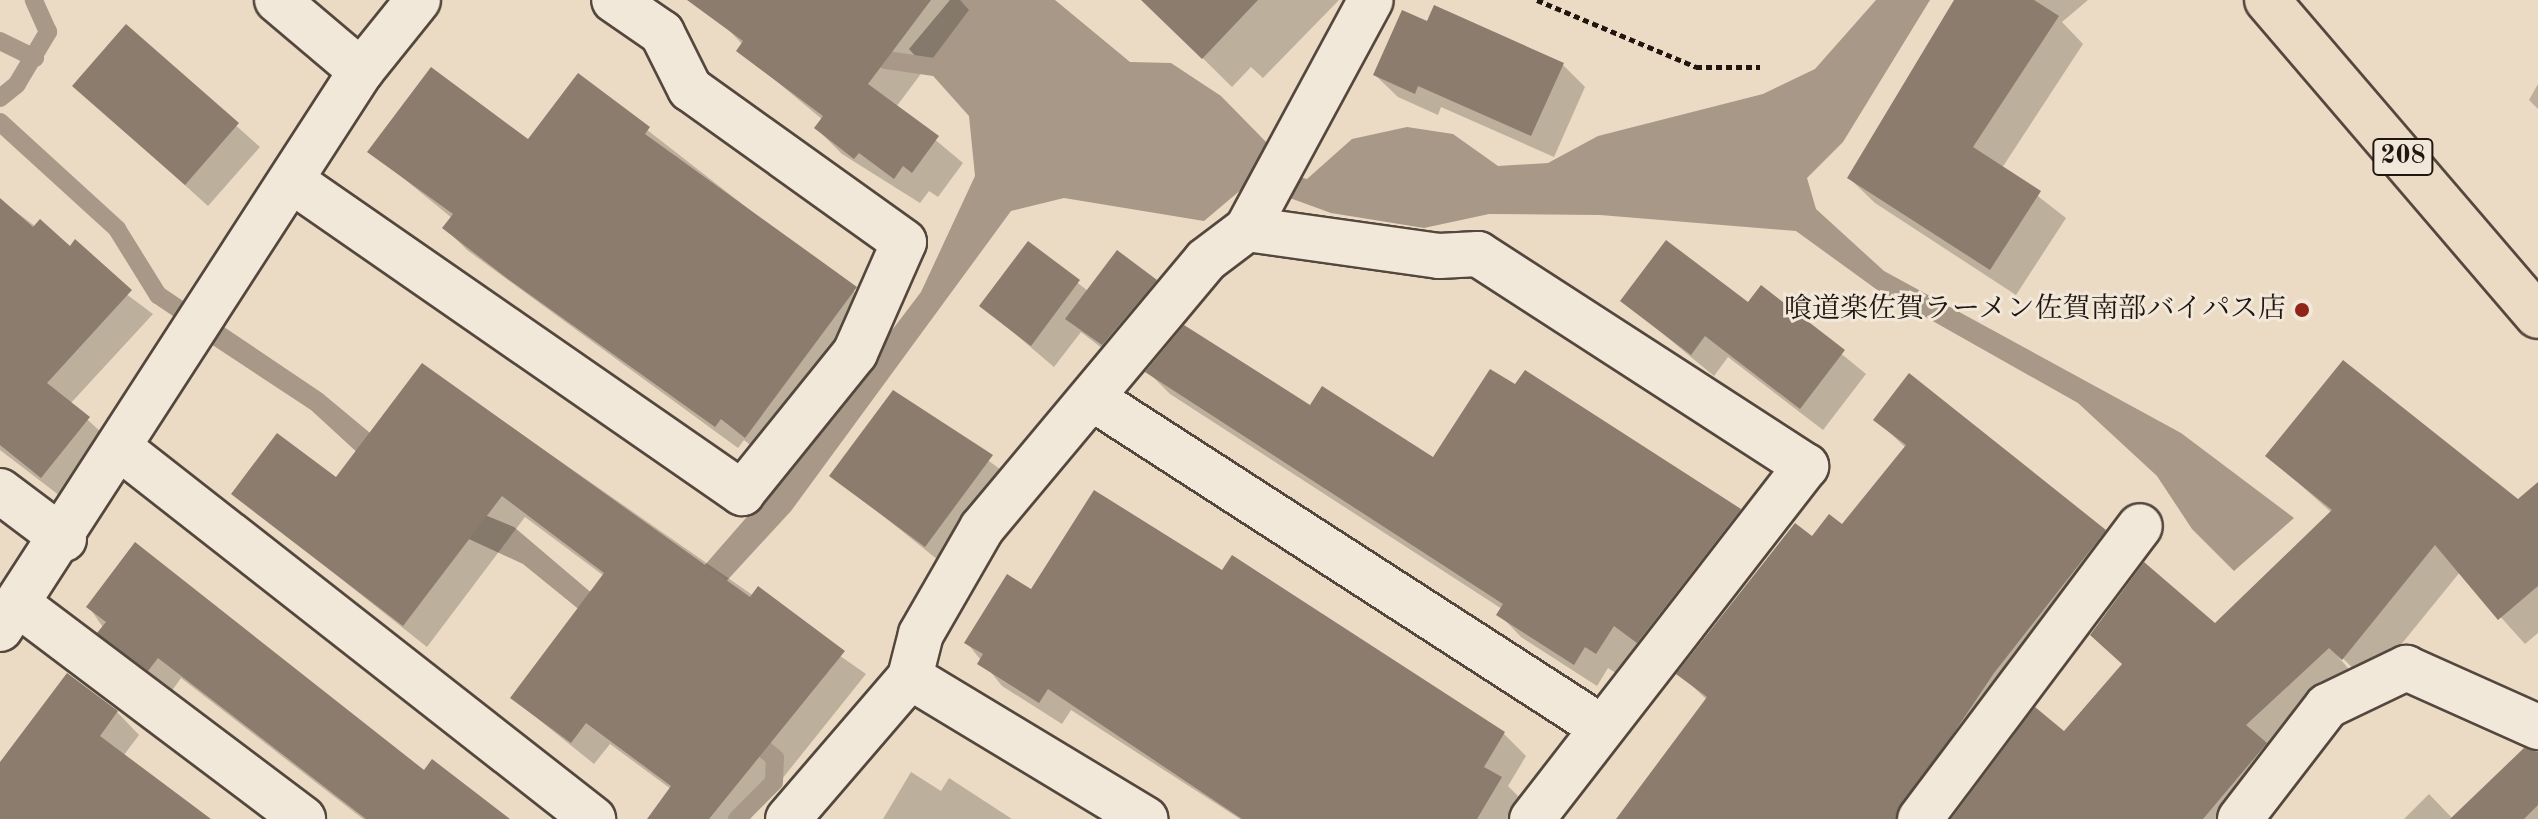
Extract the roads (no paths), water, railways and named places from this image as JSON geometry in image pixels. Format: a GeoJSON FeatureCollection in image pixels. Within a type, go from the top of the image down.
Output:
{"type":"FeatureCollection","features":[{"type":"Feature","properties":{"kind":"highway","name":"208"},"geometry":{"type":"LineString","coordinates":[[2267,0],[2538,316]]}},
{"type":"Feature","properties":{"kind":"street"},"geometry":{"type":"LineString","coordinates":[[277,0],[361,71]]}},
{"type":"Feature","properties":{"kind":"street"},"geometry":{"type":"LineString","coordinates":[[303,819],[9,617],[64,539],[361,71],[418,0]]}},
{"type":"Feature","properties":{"kind":"street"},"geometry":{"type":"LineString","coordinates":[[292,181],[742,493],[855,353],[904,242],[690,89],[662,33],[614,0]]}},
{"type":"Feature","properties":{"kind":"street"},"geometry":{"type":"LineString","coordinates":[[788,819],[910,677],[921,634],[982,528],[1095,400],[1206,260],[1256,214],[1290,159],[1371,0]]}},
{"type":"Feature","properties":{"kind":"street"},"geometry":{"type":"LineString","coordinates":[[1256,214],[1439,256],[1478,254],[1806,466],[1532,819]]}},
{"type":"Feature","properties":{"kind":"street"},"geometry":{"type":"LineString","coordinates":[[1095,400],[1601,727]]}},
{"type":"Feature","properties":{"kind":"street"},"geometry":{"type":"LineString","coordinates":[[121,449],[593,819]]}},
{"type":"Feature","properties":{"kind":"street"},"geometry":{"type":"LineString","coordinates":[[0,491],[64,539]]}},
{"type":"Feature","properties":{"kind":"street"},"geometry":{"type":"LineString","coordinates":[[1920,819],[2140,526]]}},
{"type":"Feature","properties":{"kind":"street"},"geometry":{"type":"LineString","coordinates":[[2240,819],[2327,706],[2406,668],[2538,727]]}},
{"type":"Feature","properties":{"kind":"street"},"geometry":{"type":"LineString","coordinates":[[910,677],[1145,819]]}},
{"type":"Feature","properties":{"kind":"waterway"},"geometry":{"type":"LineString","coordinates":[[0,98],[17,84],[48,32],[34,0]]}},
{"type":"Feature","properties":{"kind":"waterway"},"geometry":{"type":"LineString","coordinates":[[0,41],[35,58]]}},
{"type":"Feature","properties":{"kind":"waterway"},"geometry":{"type":"LineString","coordinates":[[870,43],[886,60],[948,69]]}},
{"type":"Feature","properties":{"kind":"waterway"},"geometry":{"type":"LineString","coordinates":[[0,122],[117,229],[158,295],[238,349]]}},
{"type":"Feature","properties":{"kind":"waterway"},"geometry":{"type":"LineString","coordinates":[[737,819],[774,782],[775,758],[747,735]]}},
{"type":"Feature","properties":{"kind":"place","name":"喰道楽佐賀ラーメン佐賀南部バイパス店"},"geometry":{"type":"Point","coordinates":[2302,310]}}]}
